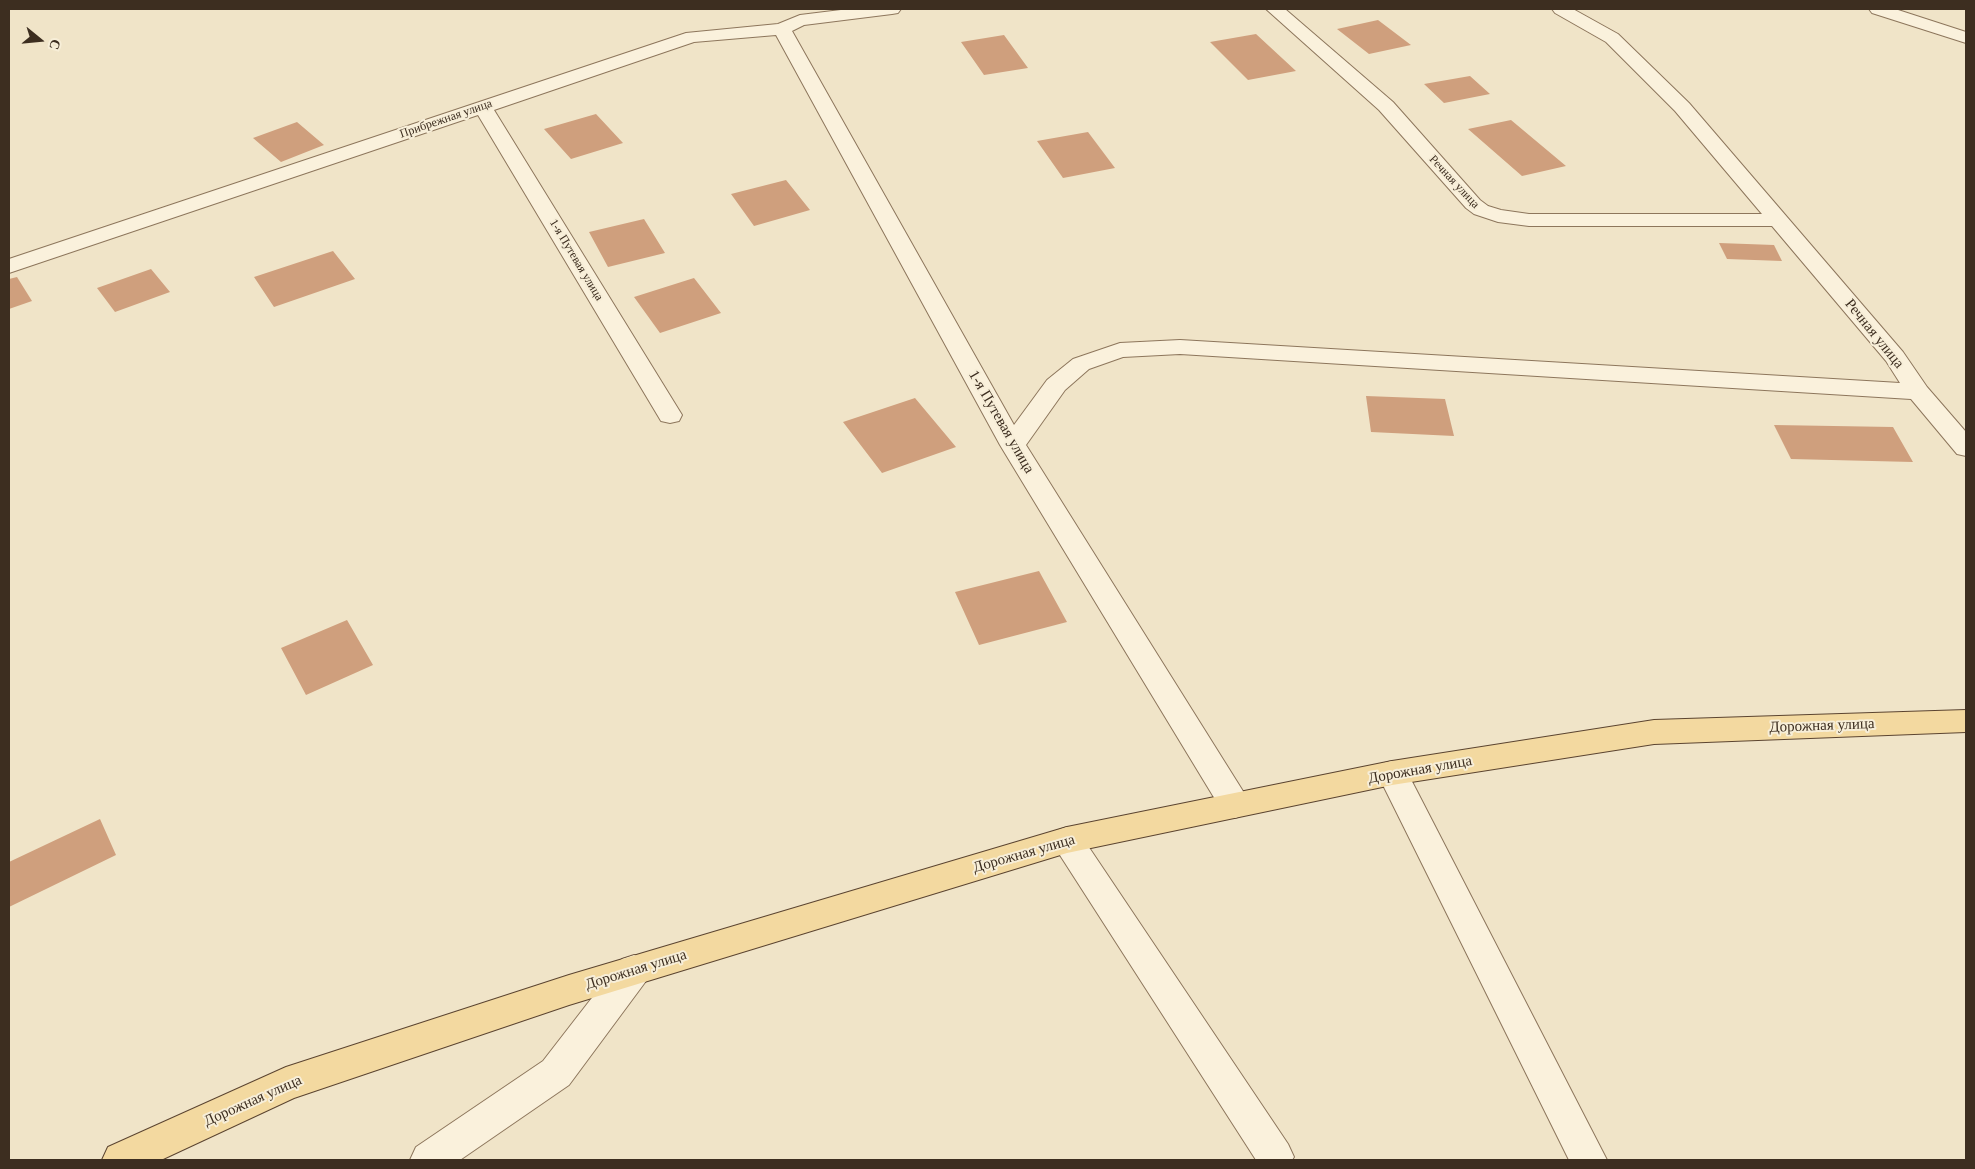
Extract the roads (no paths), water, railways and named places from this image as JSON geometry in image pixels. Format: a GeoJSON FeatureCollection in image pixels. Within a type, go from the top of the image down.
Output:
{"type":"FeatureCollection","features":[{"type":"Feature","properties":{"kind":"main road","name":"Дорожная улица"},"geometry":{"type":"LineString","coordinates":[[121,1160],[286,1084],[569,990],[1067,840],[1392,773],[1654,732],[1966,721]]}},
{"type":"Feature","properties":{"kind":"street","name":"Прибрежная улица"},"geometry":{"type":"LineString","coordinates":[[9,266],[692,36],[782,29],[800,20],[892,9]]}},
{"type":"Feature","properties":{"kind":"street","name":"Речная улица"},"geometry":{"type":"LineString","coordinates":[[1275,9],[1386,106],[1473,204],[1481,210],[1498,216],[1529,220],[1780,220]]}},
{"type":"Feature","properties":{"kind":"street","name":"Речная улица"},"geometry":{"type":"LineString","coordinates":[[1561,9],[1612,38],[1682,107],[1895,357],[1918,392],[1966,448]]}},
{"type":"Feature","properties":{"kind":"street"},"geometry":{"type":"LineString","coordinates":[[1878,9],[1966,38]]}},
{"type":"Feature","properties":{"kind":"street","name":"1-я Путевая улица"},"geometry":{"type":"LineString","coordinates":[[782,29],[1013,445],[1235,805]]}},
{"type":"Feature","properties":{"kind":"street","name":"1-я Путевая улица"},"geometry":{"type":"LineString","coordinates":[[482,106],[670,415]]}},
{"type":"Feature","properties":{"kind":"street"},"geometry":{"type":"LineString","coordinates":[[1013,445],[1056,385],[1081,364],[1120,350],[1180,347],[1918,392]]}},
{"type":"Feature","properties":{"kind":"street"},"geometry":{"type":"LineString","coordinates":[[1392,773],[1588,1160]]}},
{"type":"Feature","properties":{"kind":"street"},"geometry":{"type":"LineString","coordinates":[[1067,840],[1275,1157]]}},
{"type":"Feature","properties":{"kind":"street"},"geometry":{"type":"LineString","coordinates":[[429,1160],[556,1072],[634,970]]}}]}
